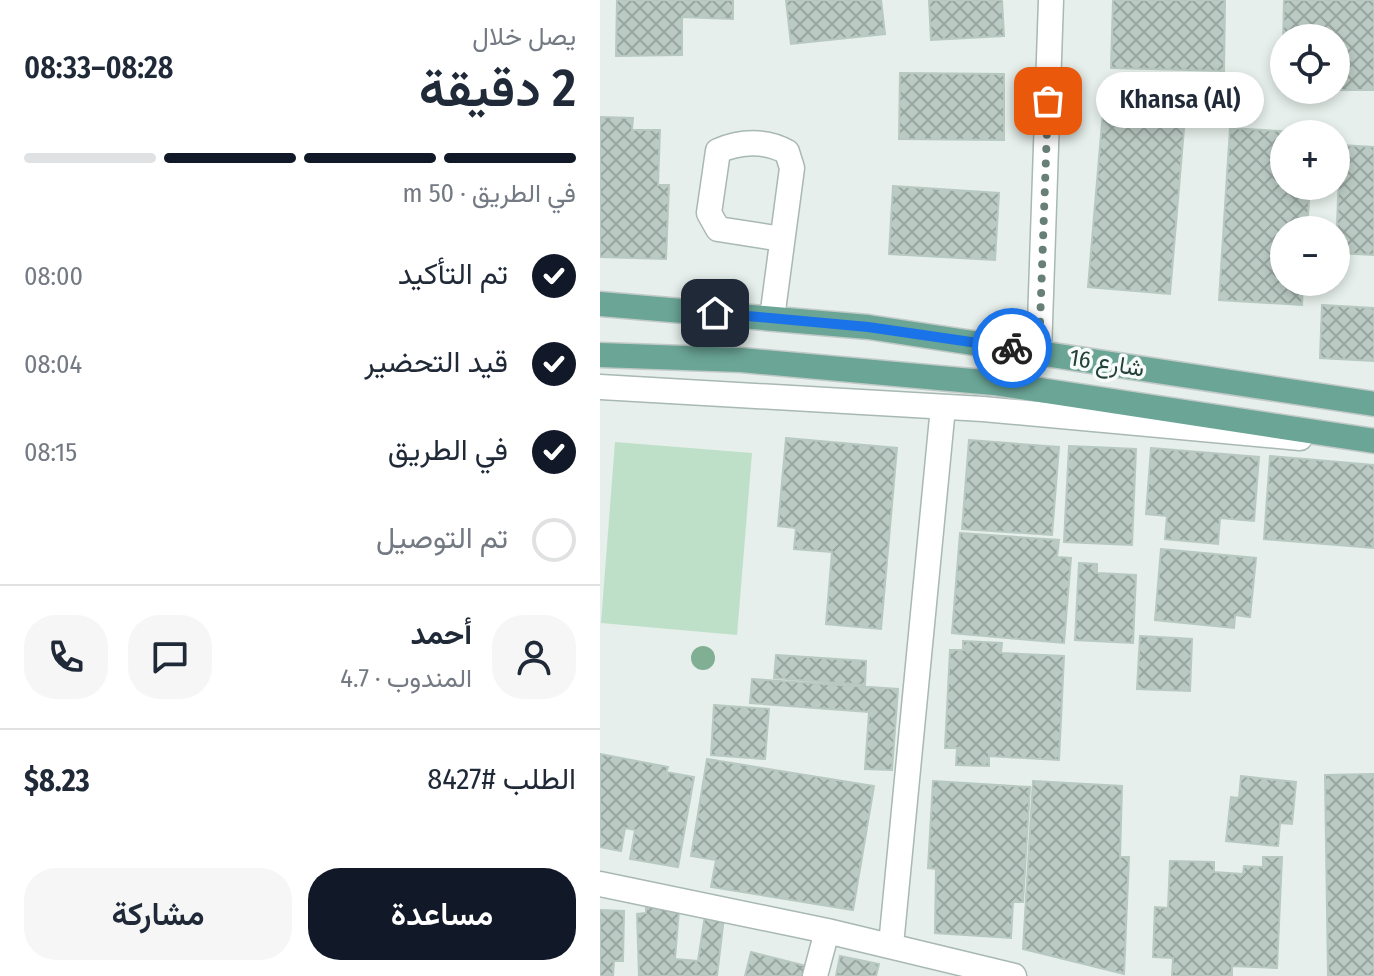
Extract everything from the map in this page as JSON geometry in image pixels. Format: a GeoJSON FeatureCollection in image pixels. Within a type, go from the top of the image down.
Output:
{"type":"FeatureCollection","features":[{"type":"Feature","properties":{"kind":"main road","name":"شارع 16"},"geometry":{"type":"LineString","coordinates":[[600,304],[868,327],[1374,404]]}},
{"type":"Feature","properties":{"kind":"main road","name":"شارع 16"},"geometry":{"type":"LineString","coordinates":[[600,355],[757,361],[994,383],[1374,442]]}},
{"type":"Feature","properties":{"kind":"street"},"geometry":{"type":"LineString","coordinates":[[1039,352],[1051,0]]}},
{"type":"Feature","properties":{"kind":"street"},"geometry":{"type":"LineString","coordinates":[[772,318],[792,168],[787,152],[771,143],[730,145],[718,151],[709,213],[718,229],[782,239]]}},
{"type":"Feature","properties":{"kind":"street"},"geometry":{"type":"LineString","coordinates":[[600,387],[943,407],[1231,434],[1374,442]]}},
{"type":"Feature","properties":{"kind":"street"},"geometry":{"type":"LineString","coordinates":[[891,945],[943,407]]}},
{"type":"Feature","properties":{"kind":"street"},"geometry":{"type":"LineString","coordinates":[[600,884],[891,945],[1014,976]]}},
{"type":"Feature","properties":{"kind":"street"},"geometry":{"type":"LineString","coordinates":[[815,976],[827,931]]}},
{"type":"Feature","properties":{"kind":"green space"},"geometry":{"type":"Polygon","coordinates":[[[615,442],[752,453],[737,635],[601,623],[615,442]]]}},
{"type":"Feature","properties":{"kind":"building"},"geometry":{"type":"Polygon","coordinates":[[[617,0],[733,0],[733,19],[682,17],[682,55],[616,56],[617,0]]]}},
{"type":"Feature","properties":{"kind":"building"},"geometry":{"type":"Polygon","coordinates":[[[786,0],[881,0],[885,34],[791,44],[786,0]]]}},
{"type":"Feature","properties":{"kind":"building"},"geometry":{"type":"Polygon","coordinates":[[[929,0],[1002,0],[1004,36],[931,40],[929,0]]]}},
{"type":"Feature","properties":{"kind":"building"},"geometry":{"type":"Polygon","coordinates":[[[1113,0],[1225,0],[1224,71],[1111,68],[1113,0]]]}},
{"type":"Feature","properties":{"kind":"building"},"geometry":{"type":"Polygon","coordinates":[[[1284,0],[1374,0],[1374,90],[1350,90],[1350,24],[1283,24],[1284,0]]]}},
{"type":"Feature","properties":{"kind":"building"},"geometry":{"type":"Polygon","coordinates":[[[900,73],[1004,74],[1004,140],[899,139],[900,73]]]}},
{"type":"Feature","properties":{"kind":"building"},"geometry":{"type":"Polygon","coordinates":[[[1103,111],[1185,117],[1170,294],[1088,287],[1103,111]]]}},
{"type":"Feature","properties":{"kind":"building"},"geometry":{"type":"Polygon","coordinates":[[[600,117],[633,118],[632,130],[660,130],[658,185],[669,185],[666,259],[600,257],[600,117]]]}},
{"type":"Feature","properties":{"kind":"building"},"geometry":{"type":"Polygon","coordinates":[[[1230,128],[1270,130],[1270,200],[1309,200],[1308,216],[1270,216],[1270,296],[1302,296],[1302,305],[1219,300],[1230,128]]]}},
{"type":"Feature","properties":{"kind":"building"},"geometry":{"type":"Polygon","coordinates":[[[1350,146],[1374,147],[1374,255],[1350,254],[1350,216],[1337,216],[1338,200],[1350,200],[1350,146]]]}},
{"type":"Feature","properties":{"kind":"building"},"geometry":{"type":"Polygon","coordinates":[[[893,186],[999,193],[995,260],[889,254],[893,186]]]}},
{"type":"Feature","properties":{"kind":"building"},"geometry":{"type":"Polygon","coordinates":[[[1322,305],[1374,308],[1374,361],[1320,358],[1322,305]]]}},
{"type":"Feature","properties":{"kind":"building"},"geometry":{"type":"Polygon","coordinates":[[[786,438],[897,448],[881,629],[826,624],[832,552],[794,549],[796,528],[778,526],[786,438]]]}},
{"type":"Feature","properties":{"kind":"building"},"geometry":{"type":"Polygon","coordinates":[[[969,440],[1059,447],[1052,535],[962,529],[969,440]]]}},
{"type":"Feature","properties":{"kind":"building"},"geometry":{"type":"Polygon","coordinates":[[[1069,446],[1136,449],[1132,545],[1064,542],[1069,446]]]}},
{"type":"Feature","properties":{"kind":"building"},"geometry":{"type":"Polygon","coordinates":[[[1151,448],[1259,457],[1254,521],[1220,518],[1218,544],[1165,539],[1167,516],[1146,514],[1151,448]]]}},
{"type":"Feature","properties":{"kind":"building"},"geometry":{"type":"Polygon","coordinates":[[[1270,456],[1374,465],[1374,548],[1264,539],[1270,456]]]}},
{"type":"Feature","properties":{"kind":"building"},"geometry":{"type":"Polygon","coordinates":[[[960,533],[1059,540],[1057,557],[1071,558],[1064,643],[952,633],[960,533]]]}},
{"type":"Feature","properties":{"kind":"building"},"geometry":{"type":"Polygon","coordinates":[[[1161,549],[1256,558],[1250,617],[1235,615],[1234,628],[1155,620],[1161,549]]]}},
{"type":"Feature","properties":{"kind":"building"},"geometry":{"type":"Polygon","coordinates":[[[1079,563],[1097,564],[1097,573],[1136,575],[1133,643],[1075,640],[1079,563]]]}},
{"type":"Feature","properties":{"kind":"building"},"geometry":{"type":"Polygon","coordinates":[[[1140,636],[1192,639],[1190,691],[1137,689],[1140,636]]]}},
{"type":"Feature","properties":{"kind":"building"},"geometry":{"type":"Polygon","coordinates":[[[963,641],[1002,643],[1001,653],[1064,656],[1059,760],[989,756],[989,766],[956,765],[957,748],[945,748],[950,650],[963,650],[963,641]]]}},
{"type":"Feature","properties":{"kind":"building"},"geometry":{"type":"Polygon","coordinates":[[[776,655],[866,661],[865,685],[774,678],[776,655]]]}},
{"type":"Feature","properties":{"kind":"building"},"geometry":{"type":"Polygon","coordinates":[[[752,679],[898,689],[892,770],[865,769],[869,712],[750,703],[752,679]]]}},
{"type":"Feature","properties":{"kind":"building"},"geometry":{"type":"Polygon","coordinates":[[[714,705],[769,709],[765,759],[711,755],[714,705]]]}},
{"type":"Feature","properties":{"kind":"building"},"geometry":{"type":"Polygon","coordinates":[[[600,754],[668,767],[666,772],[694,777],[678,867],[630,859],[635,830],[625,828],[621,851],[600,847],[600,754]]]}},
{"type":"Feature","properties":{"kind":"building"},"geometry":{"type":"Polygon","coordinates":[[[707,759],[874,786],[853,910],[711,887],[716,860],[691,856],[707,759]]]}},
{"type":"Feature","properties":{"kind":"building"},"geometry":{"type":"Polygon","coordinates":[[[1374,774],[1374,976],[1328,976],[1325,775],[1374,774]]]}},
{"type":"Feature","properties":{"kind":"building"},"geometry":{"type":"Polygon","coordinates":[[[1241,776],[1296,782],[1292,824],[1280,823],[1278,846],[1226,841],[1231,797],[1239,798],[1241,776]]]}},
{"type":"Feature","properties":{"kind":"building"},"geometry":{"type":"Polygon","coordinates":[[[933,781],[1030,787],[1023,902],[1013,902],[1011,938],[935,933],[936,869],[928,868],[933,781]]]}},
{"type":"Feature","properties":{"kind":"building"},"geometry":{"type":"Polygon","coordinates":[[[1033,781],[1122,786],[1120,857],[1129,857],[1124,974],[1023,949],[1033,781]]]}},
{"type":"Feature","properties":{"kind":"building"},"geometry":{"type":"Polygon","coordinates":[[[1263,857],[1282,857],[1277,968],[1232,966],[1232,976],[1172,976],[1173,958],[1153,957],[1155,907],[1168,908],[1170,861],[1214,862],[1214,872],[1243,874],[1244,866],[1263,867],[1263,857]]]}},
{"type":"Feature","properties":{"kind":"building"},"geometry":{"type":"Polygon","coordinates":[[[646,906],[679,910],[675,959],[698,961],[705,915],[724,917],[717,976],[639,976],[637,914],[646,913],[646,906]]]}},
{"type":"Feature","properties":{"kind":"building"},"geometry":{"type":"Polygon","coordinates":[[[600,910],[624,911],[623,961],[614,961],[613,976],[600,976],[600,910]]]}},
{"type":"Feature","properties":{"kind":"building"},"geometry":{"type":"Polygon","coordinates":[[[751,952],[806,966],[803,976],[745,976],[751,952]]]}},
{"type":"Feature","properties":{"kind":"building"},"geometry":{"type":"Polygon","coordinates":[[[840,956],[879,964],[876,976],[836,976],[840,956]]]}},
{"type":"Feature","properties":{"kind":"way so far"},"geometry":{"type":"LineString","coordinates":[[1012,348],[1039,352],[1048,101]]}},
{"type":"Feature","properties":{"kind":"place","name":"Khansa (Al)"},"geometry":{"type":"Point","coordinates":[1048,101]}},
{"type":"Feature","properties":{"kind":"route"},"geometry":{"type":"LineString","coordinates":[[715,313],[868,327],[1012,348]]}}]}
